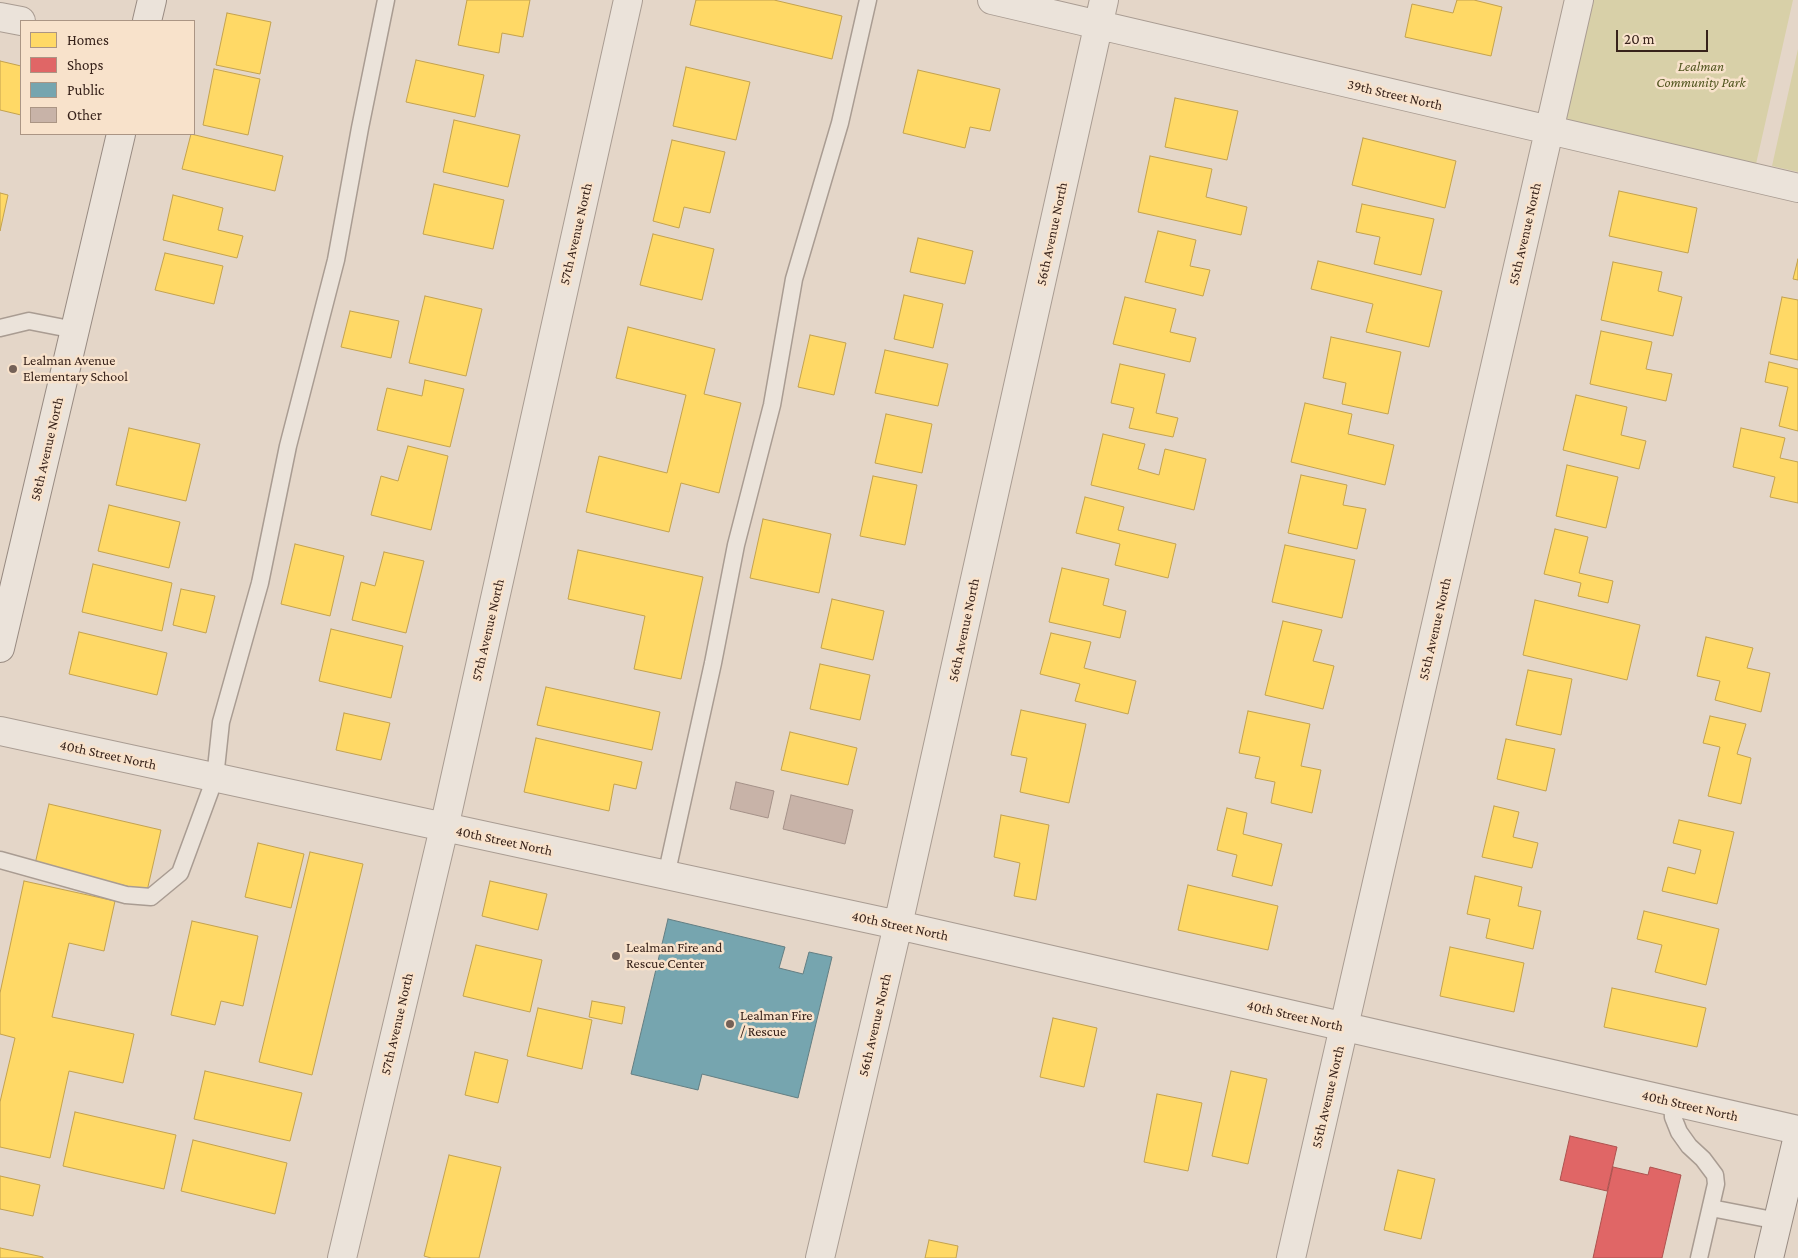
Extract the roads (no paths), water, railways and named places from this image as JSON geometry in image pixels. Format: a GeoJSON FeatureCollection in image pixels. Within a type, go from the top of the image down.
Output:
{"type":"FeatureCollection","features":[{"type":"Feature","properties":{"kind":"street"},"geometry":{"type":"LineString","coordinates":[[148,20],[152,0]]}},
{"type":"Feature","properties":{"kind":"street","name":"57th Avenue North"},"geometry":{"type":"LineString","coordinates":[[342,1258],[444,828],[628,0]]}},
{"type":"Feature","properties":{"kind":"street","name":"39th Street North"},"geometry":{"type":"LineString","coordinates":[[992,0],[1101,12],[1548,131],[1798,188]]}},
{"type":"Feature","properties":{"kind":"street","name":"55th Avenue North"},"geometry":{"type":"LineString","coordinates":[[1291,1258],[1579,0]]}},
{"type":"Feature","properties":{"kind":"street","name":"56th Avenue North"},"geometry":{"type":"LineString","coordinates":[[820,1258],[898,925],[1101,12]]}},
{"type":"Feature","properties":{"kind":"street"},"geometry":{"type":"LineString","coordinates":[[0,17],[20,21]]}},
{"type":"Feature","properties":{"kind":"street","name":"58th Avenue North"},"geometry":{"type":"LineString","coordinates":[[0,648],[121,135]]}},
{"type":"Feature","properties":{"kind":"street","name":"40th Street North"},"geometry":{"type":"LineString","coordinates":[[0,731],[898,925],[1798,1130]]}},
{"type":"Feature","properties":{"kind":"street"},"geometry":{"type":"LineString","coordinates":[[1769,1258],[1798,1136]]}},
{"type":"Feature","properties":{"kind":"lane"},"geometry":{"type":"LineString","coordinates":[[0,860],[126,895],[151,897],[180,873],[215,778],[221,722],[260,583],[288,446],[336,260],[386,0]]}},
{"type":"Feature","properties":{"kind":"lane"},"geometry":{"type":"LineString","coordinates":[[666,876],[713,663],[736,546],[772,405],[794,279],[840,123],[868,0]]}},
{"type":"Feature","properties":{"kind":"lane"},"geometry":{"type":"LineString","coordinates":[[0,328],[29,321],[75,330]]}},
{"type":"Feature","properties":{"kind":"lane"},"geometry":{"type":"LineString","coordinates":[[1672,1102],[1673,1118],[1679,1132],[1715,1175],[1716,1184],[1699,1258]]}},
{"type":"Feature","properties":{"kind":"lane"},"geometry":{"type":"LineString","coordinates":[[1711,1208],[1778,1221]]}},
{"type":"Feature","properties":{"kind":"place","name":"Lealman Avenue Elementary School"},"geometry":{"type":"Point","coordinates":[13,369]}},
{"type":"Feature","properties":{"kind":"place","name":"Lealman Fire and Rescue Center"},"geometry":{"type":"Point","coordinates":[616,956]}},
{"type":"Feature","properties":{"kind":"place","name":"Lealman Fire / Rescue"},"geometry":{"type":"Point","coordinates":[730,1024]}},
{"type":"Feature","properties":{"kind":"park label","name":"Lealman Community Park"},"geometry":{"type":"Point","coordinates":[1701,76]}}]}
